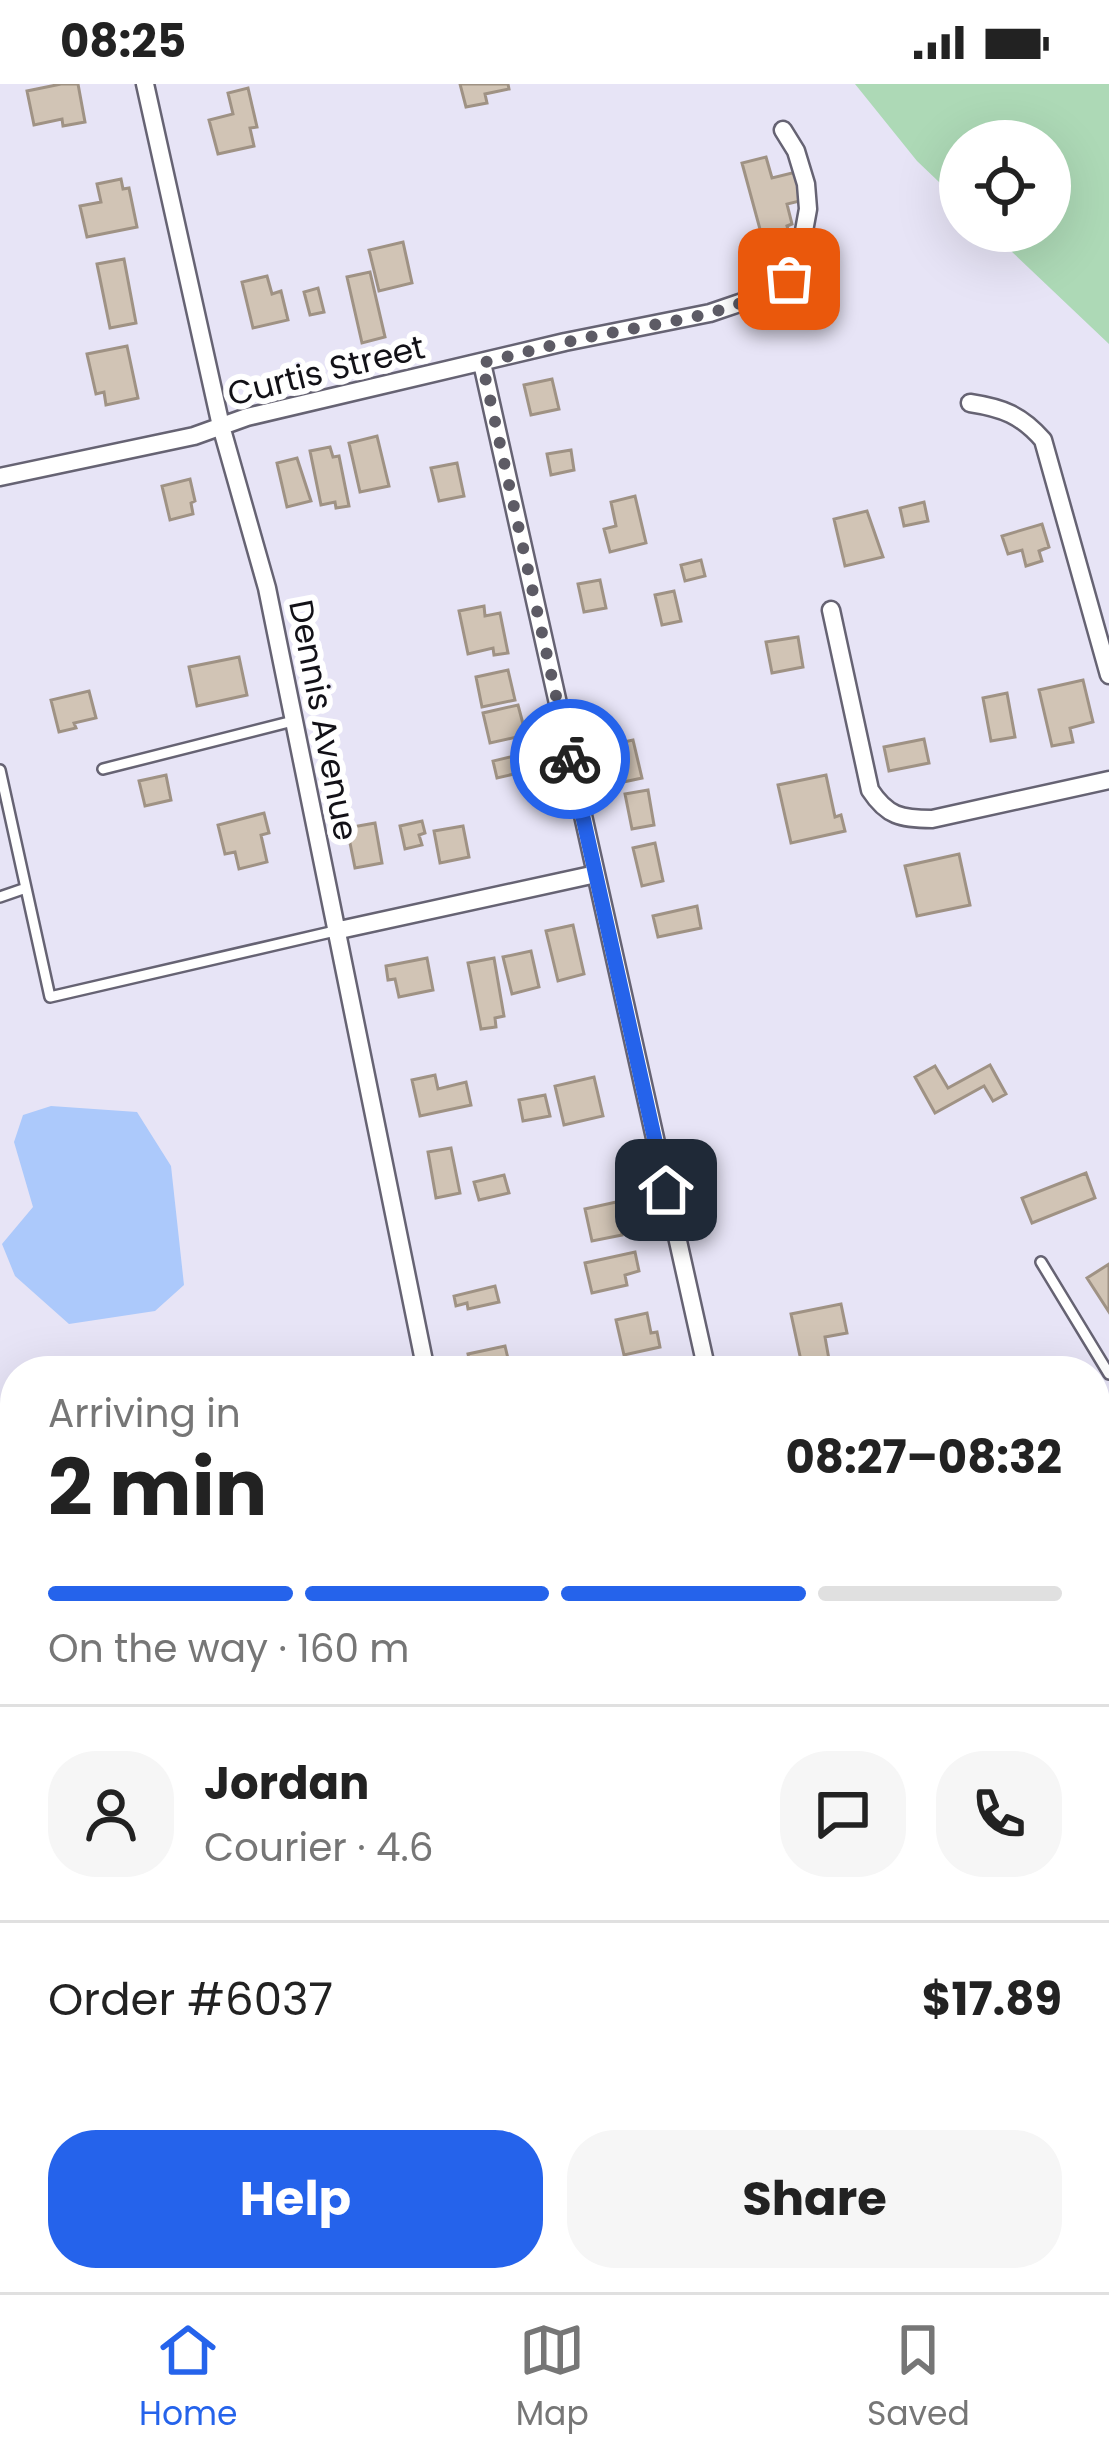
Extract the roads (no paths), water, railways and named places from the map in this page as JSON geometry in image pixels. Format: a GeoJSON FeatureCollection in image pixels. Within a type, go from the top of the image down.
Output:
{"type":"FeatureCollection","features":[{"type":"Feature","properties":{"kind":"street","name":"Dennis Avenue"},"geometry":{"type":"LineString","coordinates":[[145,84],[221,426],[267,588],[423,1356]]}},
{"type":"Feature","properties":{"kind":"street","name":"Curtis Street"},"geometry":{"type":"LineString","coordinates":[[0,477],[194,436],[247,417],[565,342],[710,313],[769,293],[789,279],[800,253],[808,208],[796,151],[783,130]]}},
{"type":"Feature","properties":{"kind":"street"},"geometry":{"type":"LineString","coordinates":[[482,363],[704,1356]]}},
{"type":"Feature","properties":{"kind":"street"},"geometry":{"type":"LineString","coordinates":[[970,403],[1004,408],[1027,422],[1043,440],[1109,675]]}},
{"type":"Feature","properties":{"kind":"street"},"geometry":{"type":"LineString","coordinates":[[831,610],[870,790],[883,810],[903,819],[932,819],[1109,780]]}},
{"type":"Feature","properties":{"kind":"street"},"geometry":{"type":"LineString","coordinates":[[335,932],[596,874]]}},
{"type":"Feature","properties":{"kind":"lane"},"geometry":{"type":"LineString","coordinates":[[103,769],[293,721]]}},
{"type":"Feature","properties":{"kind":"lane"},"geometry":{"type":"LineString","coordinates":[[0,770],[50,997],[335,932]]}},
{"type":"Feature","properties":{"kind":"lane"},"geometry":{"type":"LineString","coordinates":[[0,897],[26,888]]}},
{"type":"Feature","properties":{"kind":"lane"},"geometry":{"type":"LineString","coordinates":[[1042,1262],[1099,1356]]}},
{"type":"Feature","properties":{"kind":"water"},"geometry":{"type":"Polygon","coordinates":[[[51,1106],[137,1112],[171,1166],[184,1285],[155,1311],[69,1324],[15,1276],[2,1244],[33,1207],[14,1142],[23,1115],[51,1106]]]}}]}
